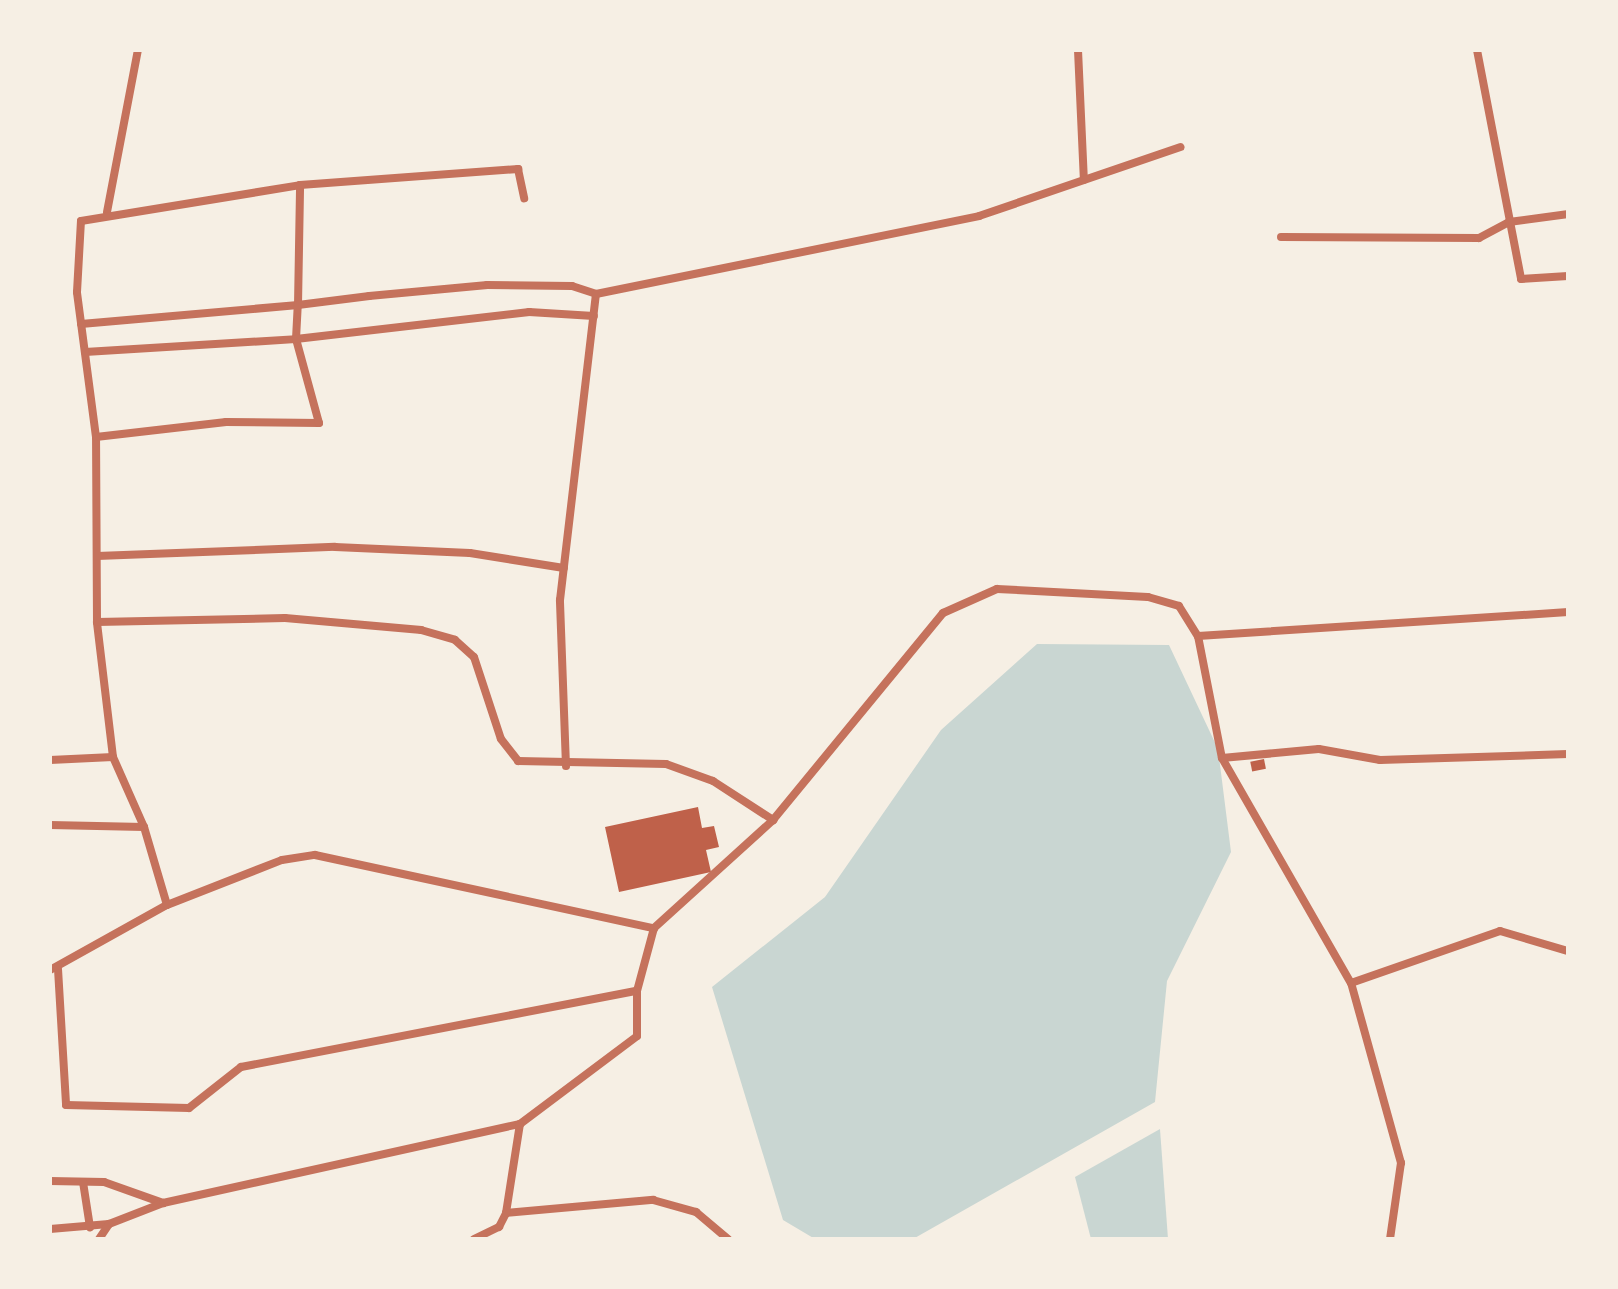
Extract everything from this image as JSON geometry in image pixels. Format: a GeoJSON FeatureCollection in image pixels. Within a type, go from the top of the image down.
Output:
{"type":"FeatureCollection","features":[{"type":"Feature","properties":{"kind":"street"},"geometry":{"type":"LineString","coordinates":[[107,212],[138,50]]}},
{"type":"Feature","properties":{"kind":"street"},"geometry":{"type":"LineString","coordinates":[[1078,50],[1084,180]]}},
{"type":"Feature","properties":{"kind":"street"},"geometry":{"type":"LineString","coordinates":[[1477,50],[1521,279],[1568,276]]}},
{"type":"Feature","properties":{"kind":"street"},"geometry":{"type":"LineString","coordinates":[[81,324],[487,285],[572,286],[596,294],[979,216],[1180,147]]}},
{"type":"Feature","properties":{"kind":"street"},"geometry":{"type":"LineString","coordinates":[[167,905],[144,827],[113,757],[97,622],[96,437],[81,324],[81,221],[107,212],[300,185],[518,169],[524,198]]}},
{"type":"Feature","properties":{"kind":"street"},"geometry":{"type":"LineString","coordinates":[[96,437],[226,422],[319,423],[296,339],[300,185]]}},
{"type":"Feature","properties":{"kind":"street"},"geometry":{"type":"LineString","coordinates":[[1281,237],[1479,238],[1509,222],[1568,214]]}},
{"type":"Feature","properties":{"kind":"street"},"geometry":{"type":"LineString","coordinates":[[566,766],[564,568],[596,294]]}},
{"type":"Feature","properties":{"kind":"street"},"geometry":{"type":"LineString","coordinates":[[85,352],[296,339],[529,312],[594,316]]}},
{"type":"Feature","properties":{"kind":"street"},"geometry":{"type":"LineString","coordinates":[[97,556],[335,547],[470,553],[564,568]]}},
{"type":"Feature","properties":{"kind":"street"},"geometry":{"type":"LineString","coordinates":[[50,1229],[109,1224],[163,1203],[520,1124],[629,1048],[637,1036],[637,991],[654,928],[773,820],[911,645],[943,613],[997,589],[1148,597],[1179,606],[1198,636],[1222,758],[1351,983],[1401,1163],[1390,1239]]}},
{"type":"Feature","properties":{"kind":"street"},"geometry":{"type":"LineString","coordinates":[[1198,636],[1568,612]]}},
{"type":"Feature","properties":{"kind":"street"},"geometry":{"type":"LineString","coordinates":[[97,622],[285,618],[421,630],[455,640],[474,657],[501,739],[518,761],[566,766],[666,764],[713,781],[773,820]]}},
{"type":"Feature","properties":{"kind":"street"},"geometry":{"type":"LineString","coordinates":[[1222,758],[1319,749],[1380,760],[1568,754]]}},
{"type":"Feature","properties":{"kind":"street"},"geometry":{"type":"LineString","coordinates":[[50,760],[113,757]]}},
{"type":"Feature","properties":{"kind":"street"},"geometry":{"type":"LineString","coordinates":[[50,825],[144,827]]}},
{"type":"Feature","properties":{"kind":"street"},"geometry":{"type":"LineString","coordinates":[[637,991],[241,1067],[189,1108],[66,1105],[54,1014],[54,969],[167,905],[282,860],[315,855],[654,928]]}},
{"type":"Feature","properties":{"kind":"street"},"geometry":{"type":"LineString","coordinates":[[1351,983],[1500,931],[1568,951]]}},
{"type":"Feature","properties":{"kind":"street"},"geometry":{"type":"LineString","coordinates":[[474,1239],[499,1227],[506,1213],[520,1124]]}},
{"type":"Feature","properties":{"kind":"street"},"geometry":{"type":"LineString","coordinates":[[50,1181],[83,1182],[163,1203]]}},
{"type":"Feature","properties":{"kind":"street"},"geometry":{"type":"LineString","coordinates":[[83,1182],[90,1227]]}},
{"type":"Feature","properties":{"kind":"street"},"geometry":{"type":"LineString","coordinates":[[506,1213],[653,1200],[696,1212],[728,1239]]}},
{"type":"Feature","properties":{"kind":"street"},"geometry":{"type":"LineString","coordinates":[[99,1239],[109,1224]]}},
{"type":"Feature","properties":{"kind":"shaded area"},"geometry":{"type":"Polygon","coordinates":[[[1037,644],[1169,645],[1218,749],[1231,852],[1167,981],[1155,1102],[913,1239],[815,1239],[783,1220],[712,987],[825,897],[941,730],[1037,644]]]}},
{"type":"Feature","properties":{"kind":"shaded area"},"geometry":{"type":"Polygon","coordinates":[[[1160,1129],[1168,1239],[1091,1239],[1075,1177],[1160,1129]]]}},
{"type":"Feature","properties":{"kind":"building"},"geometry":{"type":"Polygon","coordinates":[[[1264,759],[1266,769],[1252,771],[1250,762],[1264,759]]]}},
{"type":"Feature","properties":{"kind":"building"},"geometry":{"type":"Polygon","coordinates":[[[698,807],[702,828],[714,826],[719,847],[706,850],[711,872],[619,892],[605,827],[698,807]]]}}]}
